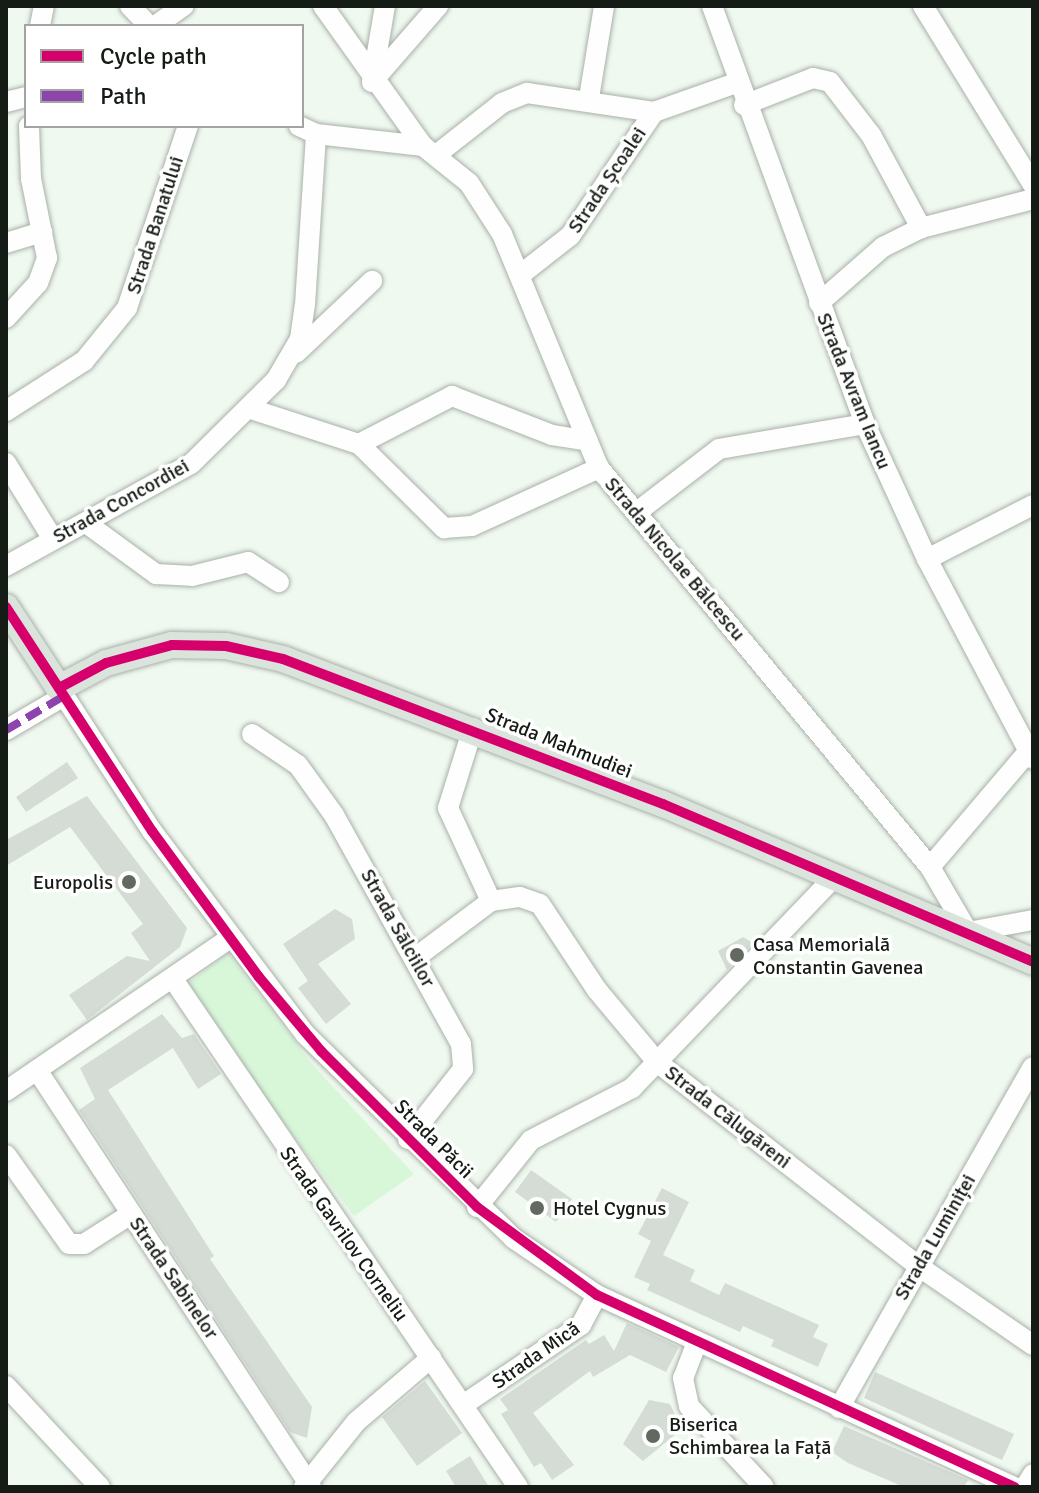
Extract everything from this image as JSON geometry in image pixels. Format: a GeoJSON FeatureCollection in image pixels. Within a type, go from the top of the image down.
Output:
{"type":"FeatureCollection","features":[{"type":"Feature","properties":{"kind":"main road","name":"Strada Păcii"},"geometry":{"type":"LineString","coordinates":[[6,607],[62,692]]}},
{"type":"Feature","properties":{"kind":"main road","name":"Strada Mahmudiei"},"geometry":{"type":"LineString","coordinates":[[62,692],[140,652],[200,644],[283,659],[473,728],[836,875],[968,932],[1029,964]]}},
{"type":"Feature","properties":{"kind":"street"},"geometry":{"type":"LineString","coordinates":[[130,6],[147,24]]}},
{"type":"Feature","properties":{"kind":"street"},"geometry":{"type":"LineString","coordinates":[[158,24],[184,6]]}},
{"type":"Feature","properties":{"kind":"street","name":"Strada Nicolae Bălcescu"},"geometry":{"type":"LineString","coordinates":[[323,6],[372,82],[430,150],[487,203],[599,468],[930,867],[968,932]]}},
{"type":"Feature","properties":{"kind":"street"},"geometry":{"type":"LineString","coordinates":[[372,82],[385,6]]}},
{"type":"Feature","properties":{"kind":"street"},"geometry":{"type":"LineString","coordinates":[[372,82],[438,6]]}},
{"type":"Feature","properties":{"kind":"street"},"geometry":{"type":"LineString","coordinates":[[589,98],[604,6]]}},
{"type":"Feature","properties":{"kind":"street"},"geometry":{"type":"LineString","coordinates":[[923,6],[1033,185]]}},
{"type":"Feature","properties":{"kind":"street","name":"Strada Avram Iancu"},"geometry":{"type":"LineString","coordinates":[[720,9],[736,83],[865,424],[927,559],[1030,755]]}},
{"type":"Feature","properties":{"kind":"street"},"geometry":{"type":"LineString","coordinates":[[744,105],[813,78],[830,82],[871,135],[921,228]]}},
{"type":"Feature","properties":{"kind":"street"},"geometry":{"type":"LineString","coordinates":[[308,130],[430,150],[517,96],[541,92],[582,102],[589,98],[654,112],[736,83]]}},
{"type":"Feature","properties":{"kind":"street","name":"Strada Școalei"},"geometry":{"type":"LineString","coordinates":[[520,275],[570,236],[654,112]]}},
{"type":"Feature","properties":{"kind":"street"},"geometry":{"type":"LineString","coordinates":[[6,318],[44,271],[29,128]]}},
{"type":"Feature","properties":{"kind":"street","name":"Strada Banatului"},"geometry":{"type":"LineString","coordinates":[[6,411],[84,361],[127,308],[187,128]]}},
{"type":"Feature","properties":{"kind":"street","name":"Strada Concordiei"},"geometry":{"type":"LineString","coordinates":[[293,355],[305,305],[308,130]]}},
{"type":"Feature","properties":{"kind":"street"},"geometry":{"type":"LineString","coordinates":[[819,303],[883,247],[921,228],[1033,199]]}},
{"type":"Feature","properties":{"kind":"street"},"geometry":{"type":"LineString","coordinates":[[6,243],[42,232]]}},
{"type":"Feature","properties":{"kind":"street","name":"Strada Concordiei"},"geometry":{"type":"LineString","coordinates":[[6,566],[191,464],[251,409],[293,355],[372,281]]}},
{"type":"Feature","properties":{"kind":"street"},"geometry":{"type":"LineString","coordinates":[[359,444],[452,396],[552,435],[588,441]]}},
{"type":"Feature","properties":{"kind":"street"},"geometry":{"type":"LineString","coordinates":[[251,409],[359,444],[444,528],[472,526],[599,468]]}},
{"type":"Feature","properties":{"kind":"street"},"geometry":{"type":"LineString","coordinates":[[637,512],[719,449],[865,424]]}},
{"type":"Feature","properties":{"kind":"street"},"geometry":{"type":"LineString","coordinates":[[6,463],[53,539]]}},
{"type":"Feature","properties":{"kind":"street"},"geometry":{"type":"LineString","coordinates":[[927,559],[1033,505]]}},
{"type":"Feature","properties":{"kind":"street"},"geometry":{"type":"LineString","coordinates":[[86,523],[156,574],[192,576],[248,562],[279,582]]}},
{"type":"Feature","properties":{"kind":"street"},"geometry":{"type":"LineString","coordinates":[[6,730],[62,692]]}},
{"type":"Feature","properties":{"kind":"street","name":"Strada Păcii"},"geometry":{"type":"LineString","coordinates":[[62,692],[229,939],[305,1034],[477,1207],[597,1295],[1015,1487]]}},
{"type":"Feature","properties":{"kind":"street"},"geometry":{"type":"LineString","coordinates":[[415,958],[491,901],[448,808],[452,778],[473,728]]}},
{"type":"Feature","properties":{"kind":"street","name":"Strada Sălciilor"},"geometry":{"type":"LineString","coordinates":[[252,734],[298,765],[334,815],[415,958],[466,1059],[408,1139]]}},
{"type":"Feature","properties":{"kind":"street"},"geometry":{"type":"LineString","coordinates":[[930,867],[1030,755]]}},
{"type":"Feature","properties":{"kind":"street"},"geometry":{"type":"LineString","coordinates":[[477,1207],[531,1140],[619,1099],[836,875]]}},
{"type":"Feature","properties":{"kind":"street","name":"Strada Călugăreni"},"geometry":{"type":"LineString","coordinates":[[491,901],[520,897],[540,904],[597,990],[657,1062],[918,1266],[1033,1345]]}},
{"type":"Feature","properties":{"kind":"street"},"geometry":{"type":"LineString","coordinates":[[968,932],[1033,920]]}},
{"type":"Feature","properties":{"kind":"street"},"geometry":{"type":"LineString","coordinates":[[6,1091],[229,939]]}},
{"type":"Feature","properties":{"kind":"street","name":"Strada Gavrilov Corneliu"},"geometry":{"type":"LineString","coordinates":[[173,979],[518,1487]]}},
{"type":"Feature","properties":{"kind":"street","name":"Strada Luminiței"},"geometry":{"type":"LineString","coordinates":[[839,1408],[1033,1067]]}},
{"type":"Feature","properties":{"kind":"street","name":"Strada Sabinelor"},"geometry":{"type":"LineString","coordinates":[[37,1070],[307,1485]]}},
{"type":"Feature","properties":{"kind":"street"},"geometry":{"type":"LineString","coordinates":[[6,1155],[69,1244],[84,1244],[131,1214]]}},
{"type":"Feature","properties":{"kind":"street","name":"Strada Mică"},"geometry":{"type":"LineString","coordinates":[[463,1405],[581,1325],[597,1295]]}},
{"type":"Feature","properties":{"kind":"street"},"geometry":{"type":"LineString","coordinates":[[697,1342],[682,1385],[689,1406],[764,1487]]}},
{"type":"Feature","properties":{"kind":"street"},"geometry":{"type":"LineString","coordinates":[[307,1485],[356,1422],[431,1358]]}},
{"type":"Feature","properties":{"kind":"street"},"geometry":{"type":"LineString","coordinates":[[6,1386],[100,1487]]}},
{"type":"Feature","properties":{"kind":"street"},"geometry":{"type":"LineString","coordinates":[[1025,1487],[1033,1474]]}},
{"type":"Feature","properties":{"kind":"green space"},"geometry":{"type":"Polygon","coordinates":[[[228,953],[312,1064],[414,1174],[354,1216],[182,988],[228,953]]]}},
{"type":"Feature","properties":{"kind":"building"},"geometry":{"type":"Polygon","coordinates":[[[67,762],[78,778],[26,812],[16,797],[67,762]]]}},
{"type":"Feature","properties":{"kind":"building"},"geometry":{"type":"Polygon","coordinates":[[[87,796],[187,928],[180,947],[87,1020],[69,995],[127,956],[150,961],[131,933],[143,924],[70,827],[6,866],[6,840],[87,796]]]}},
{"type":"Feature","properties":{"kind":"building"},"geometry":{"type":"Polygon","coordinates":[[[335,909],[352,919],[355,939],[318,964],[351,1004],[326,1024],[298,988],[308,981],[283,944],[335,909]]]}},
{"type":"Feature","properties":{"kind":"building"},"geometry":{"type":"Polygon","coordinates":[[[743,937],[753,943],[727,970],[718,951],[743,937]]]}},
{"type":"Feature","properties":{"kind":"building"},"geometry":{"type":"Polygon","coordinates":[[[162,1014],[182,1038],[194,1034],[221,1074],[198,1089],[173,1048],[108,1090],[214,1256],[210,1259],[312,1407],[307,1438],[290,1432],[79,1110],[95,1099],[80,1068],[162,1014]]]}},
{"type":"Feature","properties":{"kind":"building","name":"Hotel Cygnus"},"geometry":{"type":"Polygon","coordinates":[[[531,1170],[572,1199],[556,1222],[515,1192],[531,1170]]]}},
{"type":"Feature","properties":{"kind":"building"},"geometry":{"type":"Polygon","coordinates":[[[662,1188],[689,1202],[663,1255],[695,1270],[690,1281],[719,1295],[725,1283],[819,1325],[813,1337],[828,1344],[818,1367],[771,1346],[774,1340],[743,1326],[740,1332],[647,1290],[650,1284],[634,1277],[651,1241],[638,1234],[662,1188]]]}},
{"type":"Feature","properties":{"kind":"building"},"geometry":{"type":"Polygon","coordinates":[[[627,1323],[679,1347],[666,1372],[630,1355],[593,1377],[590,1371],[533,1413],[574,1465],[552,1480],[541,1463],[534,1467],[501,1414],[508,1410],[500,1399],[586,1340],[589,1344],[604,1335],[614,1351],[627,1323]]]}},
{"type":"Feature","properties":{"kind":"building"},"geometry":{"type":"Polygon","coordinates":[[[875,1372],[1014,1434],[1002,1460],[864,1398],[875,1372]]]}},
{"type":"Feature","properties":{"kind":"building"},"geometry":{"type":"Polygon","coordinates":[[[425,1381],[462,1433],[417,1466],[382,1417],[425,1381]]]}},
{"type":"Feature","properties":{"kind":"building","name":"Biserica Schimbarea la Față"},"geometry":{"type":"Polygon","coordinates":[[[649,1400],[670,1404],[682,1429],[643,1461],[623,1444],[649,1400]]]}},
{"type":"Feature","properties":{"kind":"building"},"geometry":{"type":"Polygon","coordinates":[[[844,1426],[968,1480],[964,1487],[904,1487],[848,1463],[832,1452],[844,1426]]]}},
{"type":"Feature","properties":{"kind":"building"},"geometry":{"type":"Polygon","coordinates":[[[470,1456],[489,1487],[456,1487],[446,1471],[470,1456]]]}},
{"type":"Feature","properties":{"kind":"marked path"},"geometry":{"type":"LineString","coordinates":[[6,730],[64,696]]}},
{"type":"Feature","properties":{"kind":"cycle path"},"geometry":{"type":"LineString","coordinates":[[6,607],[152,831],[259,977],[321,1051],[477,1207],[597,1295],[1015,1487]]}},
{"type":"Feature","properties":{"kind":"cycle path"},"geometry":{"type":"LineString","coordinates":[[59,688],[106,663],[172,645],[226,646],[283,659],[663,804],[1033,962]]}},
{"type":"Feature","properties":{"kind":"place","name":"Europolis"},"geometry":{"type":"Point","coordinates":[129,882]}},
{"type":"Feature","properties":{"kind":"place","name":"Casa Memorială Constantin Gavenea"},"geometry":{"type":"Point","coordinates":[737,955]}},
{"type":"Feature","properties":{"kind":"place","name":"Hotel Cygnus"},"geometry":{"type":"Point","coordinates":[537,1208]}},
{"type":"Feature","properties":{"kind":"place","name":"Biserica Schimbarea la Față"},"geometry":{"type":"Point","coordinates":[653,1436]}}]}
